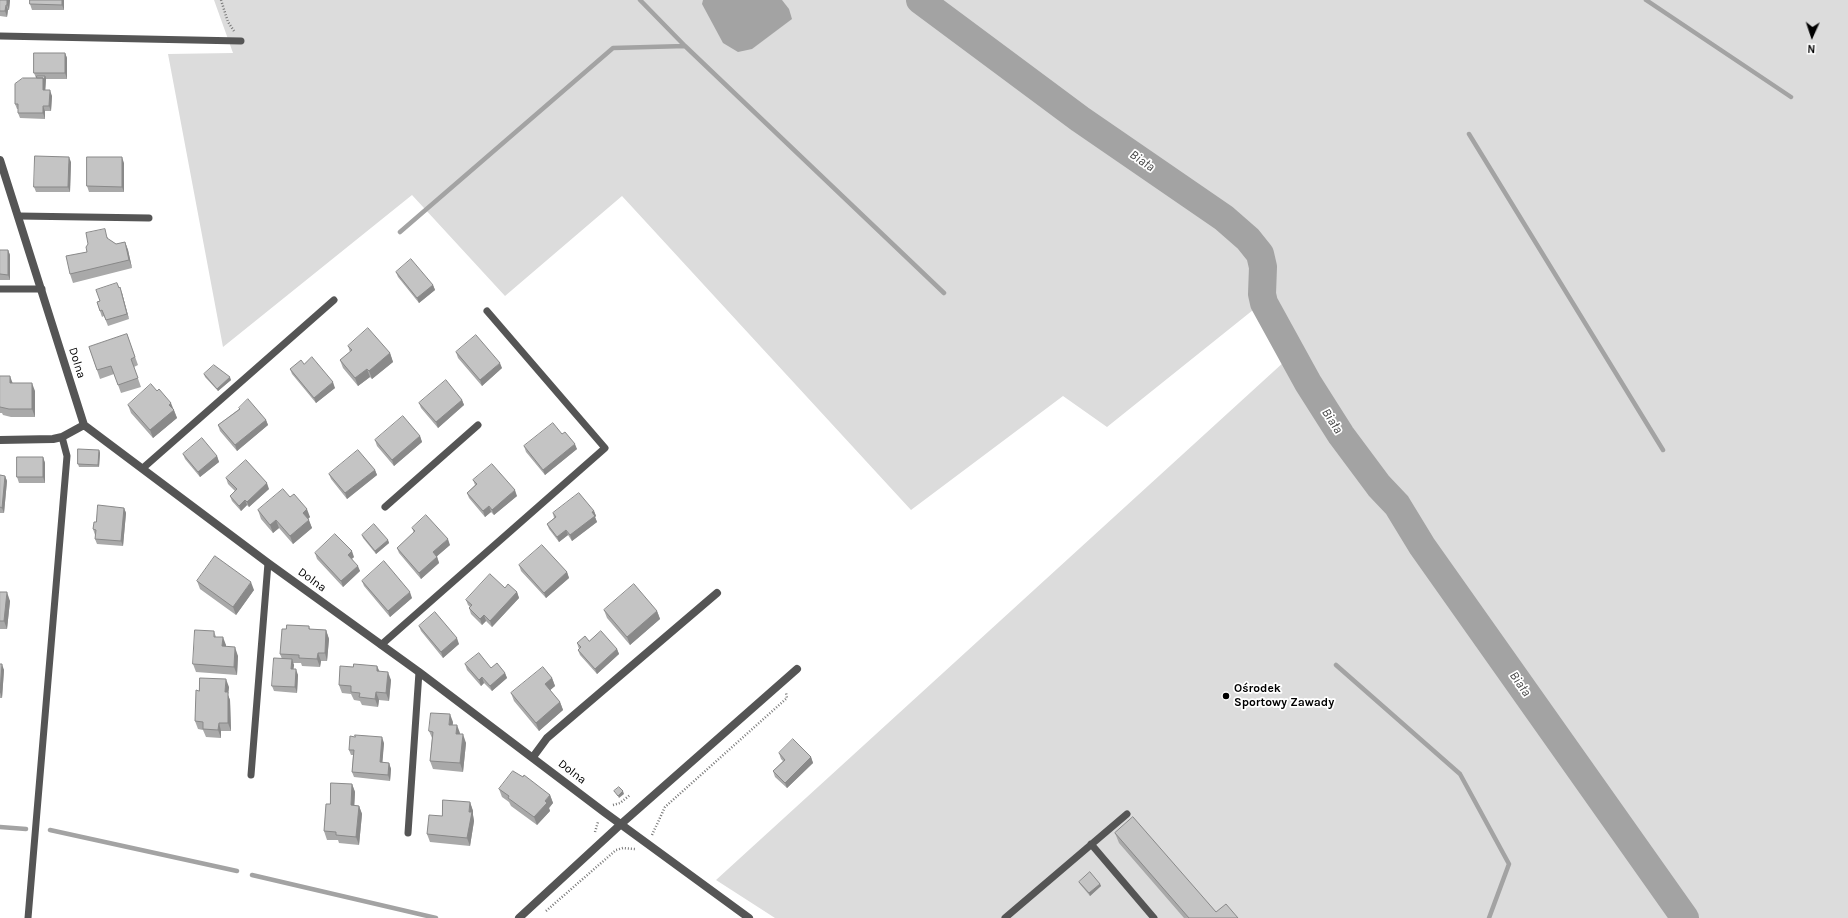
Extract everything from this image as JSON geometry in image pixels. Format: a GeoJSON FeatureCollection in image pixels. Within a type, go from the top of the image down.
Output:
{"type":"FeatureCollection","features":[{"type":"Feature","properties":{"kind":"street","name":"Dolna"},"geometry":{"type":"LineString","coordinates":[[0,160],[84,425],[268,563],[419,672],[749,918]]}},
{"type":"Feature","properties":{"kind":"street"},"geometry":{"type":"LineString","coordinates":[[0,440],[43,440],[62,437],[84,425]]}},
{"type":"Feature","properties":{"kind":"street"},"geometry":{"type":"LineString","coordinates":[[533,757],[547,738],[717,593]]}},
{"type":"Feature","properties":{"kind":"street"},"geometry":{"type":"LineString","coordinates":[[519,918],[621,824],[797,670]]}},
{"type":"Feature","properties":{"kind":"lane"},"geometry":{"type":"LineString","coordinates":[[0,36],[241,41]]}},
{"type":"Feature","properties":{"kind":"lane"},"geometry":{"type":"LineString","coordinates":[[19,216],[149,218]]}},
{"type":"Feature","properties":{"kind":"lane"},"geometry":{"type":"LineString","coordinates":[[0,289],[42,289]]}},
{"type":"Feature","properties":{"kind":"lane"},"geometry":{"type":"LineString","coordinates":[[143,468],[334,300]]}},
{"type":"Feature","properties":{"kind":"lane"},"geometry":{"type":"LineString","coordinates":[[381,645],[605,448],[487,311]]}},
{"type":"Feature","properties":{"kind":"lane"},"geometry":{"type":"LineString","coordinates":[[385,507],[478,425]]}},
{"type":"Feature","properties":{"kind":"lane"},"geometry":{"type":"LineString","coordinates":[[28,918],[67,456],[62,437]]}},
{"type":"Feature","properties":{"kind":"lane"},"geometry":{"type":"LineString","coordinates":[[251,775],[268,563]]}},
{"type":"Feature","properties":{"kind":"lane"},"geometry":{"type":"LineString","coordinates":[[408,834],[419,672]]}},
{"type":"Feature","properties":{"kind":"lane"},"geometry":{"type":"LineString","coordinates":[[1005,918],[1127,814]]}},
{"type":"Feature","properties":{"kind":"lane"},"geometry":{"type":"LineString","coordinates":[[1091,844],[1154,918]]}},
{"type":"Feature","properties":{"kind":"path"},"geometry":{"type":"LineString","coordinates":[[221,0],[228,22],[241,41]]}},
{"type":"Feature","properties":{"kind":"path"},"geometry":{"type":"LineString","coordinates":[[544,913],[616,850],[623,848],[637,850],[646,842],[651,837],[666,807],[787,698],[784,681]]}},
{"type":"Feature","properties":{"kind":"path"},"geometry":{"type":"LineString","coordinates":[[612,805],[620,803],[630,795]]}},
{"type":"Feature","properties":{"kind":"path"},"geometry":{"type":"LineString","coordinates":[[593,838],[599,818]]}},
{"type":"Feature","properties":{"kind":"shaded area"},"geometry":{"type":"Polygon","coordinates":[[[214,0],[1848,0],[1848,918],[775,918],[716,880],[1285,361],[1253,310],[1107,427],[1063,396],[911,510],[622,196],[505,296],[412,195],[223,347],[168,54],[233,53],[214,0]]]}},
{"type":"Feature","properties":{"kind":"shaded area"},"geometry":{"type":"Polygon","coordinates":[[[703,0],[782,0],[789,9],[792,19],[752,49],[738,52],[723,43],[702,4],[703,0]]]}},
{"type":"Feature","properties":{"kind":"building"},"geometry":{"type":"Polygon","coordinates":[[[0,0],[7,0],[5,11],[0,11],[0,0]]]}},
{"type":"Feature","properties":{"kind":"building"},"geometry":{"type":"Polygon","coordinates":[[[30,0],[62,0],[62,5],[30,4],[30,0]]]}},
{"type":"Feature","properties":{"kind":"building"},"geometry":{"type":"Polygon","coordinates":[[[34,53],[65,53],[65,73],[34,73],[34,53]]]}},
{"type":"Feature","properties":{"kind":"building"},"geometry":{"type":"Polygon","coordinates":[[[37,76],[45,76],[44,81],[43,78],[37,78],[37,76]]]}},
{"type":"Feature","properties":{"kind":"building"},"geometry":{"type":"Polygon","coordinates":[[[23,78],[43,78],[43,90],[50,90],[49,106],[43,106],[43,113],[18,113],[18,104],[15,104],[15,84],[23,78]]]}},
{"type":"Feature","properties":{"kind":"building"},"geometry":{"type":"Polygon","coordinates":[[[35,156],[69,157],[68,187],[34,187],[35,156]]]}},
{"type":"Feature","properties":{"kind":"building"},"geometry":{"type":"Polygon","coordinates":[[[87,157],[122,157],[122,187],[87,186],[87,157]]]}},
{"type":"Feature","properties":{"kind":"building"},"geometry":{"type":"Polygon","coordinates":[[[105,229],[107,238],[116,244],[125,242],[129,260],[70,274],[66,256],[87,252],[86,247],[88,244],[86,233],[105,229]]]}},
{"type":"Feature","properties":{"kind":"building"},"geometry":{"type":"Polygon","coordinates":[[[0,250],[8,250],[8,275],[0,274],[0,250]]]}},
{"type":"Feature","properties":{"kind":"building"},"geometry":{"type":"Polygon","coordinates":[[[411,259],[433,285],[417,298],[396,272],[411,259]]]}},
{"type":"Feature","properties":{"kind":"building"},"geometry":{"type":"Polygon","coordinates":[[[117,283],[119,288],[120,287],[127,314],[106,320],[102,310],[100,311],[97,302],[100,301],[96,290],[117,283]]]}},
{"type":"Feature","properties":{"kind":"building"},"geometry":{"type":"Polygon","coordinates":[[[368,328],[390,353],[369,371],[367,369],[355,378],[340,360],[352,350],[348,346],[368,328]]]}},
{"type":"Feature","properties":{"kind":"building"},"geometry":{"type":"Polygon","coordinates":[[[127,334],[135,357],[131,359],[138,378],[118,385],[111,366],[97,370],[89,347],[127,334]]]}},
{"type":"Feature","properties":{"kind":"building"},"geometry":{"type":"Polygon","coordinates":[[[476,335],[500,363],[480,380],[456,352],[476,335]]]}},
{"type":"Feature","properties":{"kind":"building"},"geometry":{"type":"Polygon","coordinates":[[[312,357],[333,382],[314,398],[290,369],[301,360],[304,364],[312,357]]]}},
{"type":"Feature","properties":{"kind":"building"},"geometry":{"type":"Polygon","coordinates":[[[214,365],[230,377],[217,389],[204,374],[214,365]]]}},
{"type":"Feature","properties":{"kind":"building"},"geometry":{"type":"Polygon","coordinates":[[[0,376],[10,376],[10,383],[32,383],[32,409],[9,409],[0,407],[0,376]]]}},
{"type":"Feature","properties":{"kind":"building"},"geometry":{"type":"Polygon","coordinates":[[[446,380],[462,400],[436,422],[419,403],[446,380]]]}},
{"type":"Feature","properties":{"kind":"building"},"geometry":{"type":"Polygon","coordinates":[[[151,384],[157,391],[159,389],[171,403],[169,405],[174,410],[150,430],[128,405],[151,384]]]}},
{"type":"Feature","properties":{"kind":"building"},"geometry":{"type":"Polygon","coordinates":[[[248,399],[266,420],[235,445],[218,425],[240,409],[239,408],[248,399]]]}},
{"type":"Feature","properties":{"kind":"building"},"geometry":{"type":"Polygon","coordinates":[[[403,416],[420,436],[392,460],[375,440],[403,416]]]}},
{"type":"Feature","properties":{"kind":"building"},"geometry":{"type":"Polygon","coordinates":[[[553,423],[562,434],[565,432],[575,444],[543,470],[524,446],[553,423]]]}},
{"type":"Feature","properties":{"kind":"building"},"geometry":{"type":"Polygon","coordinates":[[[202,438],[217,456],[198,472],[183,454],[202,438]]]}},
{"type":"Feature","properties":{"kind":"building"},"geometry":{"type":"Polygon","coordinates":[[[78,449],[99,450],[98,465],[78,464],[78,449]]]}},
{"type":"Feature","properties":{"kind":"building"},"geometry":{"type":"Polygon","coordinates":[[[358,450],[375,470],[345,493],[329,474],[358,450]]]}},
{"type":"Feature","properties":{"kind":"building"},"geometry":{"type":"Polygon","coordinates":[[[17,457],[43,457],[43,477],[17,477],[17,457]]]}},
{"type":"Feature","properties":{"kind":"building"},"geometry":{"type":"Polygon","coordinates":[[[246,460],[267,483],[247,502],[245,500],[239,506],[230,496],[237,489],[226,478],[246,460]]]}},
{"type":"Feature","properties":{"kind":"building"},"geometry":{"type":"Polygon","coordinates":[[[492,464],[515,490],[492,510],[489,506],[483,511],[467,493],[477,484],[473,480],[492,464]]]}},
{"type":"Feature","properties":{"kind":"building"},"geometry":{"type":"Polygon","coordinates":[[[0,475],[5,476],[2,508],[0,507],[0,475]]]}},
{"type":"Feature","properties":{"kind":"building"},"geometry":{"type":"Polygon","coordinates":[[[283,489],[290,497],[294,494],[307,509],[303,513],[309,520],[290,536],[276,520],[270,525],[258,510],[283,489]]]}},
{"type":"Feature","properties":{"kind":"building"},"geometry":{"type":"Polygon","coordinates":[[[579,493],[594,511],[592,512],[595,516],[570,535],[566,530],[557,537],[547,524],[556,517],[553,513],[579,493]]]}},
{"type":"Feature","properties":{"kind":"building"},"geometry":{"type":"Polygon","coordinates":[[[98,505],[124,508],[121,541],[95,539],[96,530],[93,529],[94,522],[96,522],[98,505]]]}},
{"type":"Feature","properties":{"kind":"building"},"geometry":{"type":"Polygon","coordinates":[[[426,515],[448,539],[433,552],[437,557],[419,573],[397,548],[415,531],[412,528],[426,515]]]}},
{"type":"Feature","properties":{"kind":"building"},"geometry":{"type":"Polygon","coordinates":[[[374,524],[388,540],[375,551],[362,535],[374,524]]]}},
{"type":"Feature","properties":{"kind":"building"},"geometry":{"type":"Polygon","coordinates":[[[335,534],[352,551],[348,555],[358,566],[341,581],[315,553],[335,534]]]}},
{"type":"Feature","properties":{"kind":"building"},"geometry":{"type":"Polygon","coordinates":[[[542,545],[567,572],[544,593],[519,565],[542,545]]]}},
{"type":"Feature","properties":{"kind":"building"},"geometry":{"type":"Polygon","coordinates":[[[215,556],[251,582],[233,607],[197,581],[215,556]]]}},
{"type":"Feature","properties":{"kind":"building"},"geometry":{"type":"Polygon","coordinates":[[[384,561],[410,592],[388,611],[362,581],[384,561]]]}},
{"type":"Feature","properties":{"kind":"building"},"geometry":{"type":"Polygon","coordinates":[[[490,574],[505,588],[508,584],[517,592],[490,621],[484,615],[480,619],[469,608],[472,605],[466,600],[490,574]]]}},
{"type":"Feature","properties":{"kind":"building"},"geometry":{"type":"Polygon","coordinates":[[[634,584],[657,611],[627,637],[604,610],[634,584]]]}},
{"type":"Feature","properties":{"kind":"building"},"geometry":{"type":"Polygon","coordinates":[[[0,592],[7,592],[4,621],[0,621],[0,592]]]}},
{"type":"Feature","properties":{"kind":"building"},"geometry":{"type":"Polygon","coordinates":[[[435,612],[457,638],[441,652],[419,626],[435,612]]]}},
{"type":"Feature","properties":{"kind":"building"},"geometry":{"type":"Polygon","coordinates":[[[287,625],[309,626],[309,629],[326,630],[325,653],[318,653],[317,659],[299,658],[299,655],[280,654],[282,629],[286,629],[287,625]]]}},
{"type":"Feature","properties":{"kind":"building"},"geometry":{"type":"Polygon","coordinates":[[[195,630],[214,631],[214,637],[223,637],[222,646],[235,647],[234,667],[193,664],[195,630]]]}},
{"type":"Feature","properties":{"kind":"building"},"geometry":{"type":"Polygon","coordinates":[[[601,631],[617,649],[595,669],[578,650],[581,647],[577,643],[585,636],[589,641],[601,631]]]}},
{"type":"Feature","properties":{"kind":"building"},"geometry":{"type":"Polygon","coordinates":[[[479,653],[491,668],[497,663],[505,673],[490,686],[482,677],[479,680],[465,664],[479,653]]]}},
{"type":"Feature","properties":{"kind":"building"},"geometry":{"type":"Polygon","coordinates":[[[274,658],[292,659],[291,669],[296,669],[295,687],[272,686],[274,658]]]}},
{"type":"Feature","properties":{"kind":"building"},"geometry":{"type":"Polygon","coordinates":[[[0,664],[2,664],[0,692],[0,664]]]}},
{"type":"Feature","properties":{"kind":"building"},"geometry":{"type":"Polygon","coordinates":[[[354,664],[377,666],[377,671],[388,672],[386,693],[376,692],[375,699],[359,697],[360,693],[351,692],[351,686],[339,685],[340,666],[353,667],[354,664]]]}},
{"type":"Feature","properties":{"kind":"building"},"geometry":{"type":"Polygon","coordinates":[[[543,667],[552,678],[545,684],[560,702],[536,723],[511,693],[543,667]]]}},
{"type":"Feature","properties":{"kind":"building"},"geometry":{"type":"Polygon","coordinates":[[[200,678],[226,679],[225,692],[228,692],[228,723],[219,723],[218,730],[203,729],[203,722],[195,721],[196,690],[199,691],[200,678]]]}},
{"type":"Feature","properties":{"kind":"building"},"geometry":{"type":"Polygon","coordinates":[[[431,713],[450,714],[449,725],[457,725],[456,734],[463,734],[460,763],[430,761],[433,732],[429,731],[431,713]]]}},
{"type":"Feature","properties":{"kind":"building"},"geometry":{"type":"Polygon","coordinates":[[[355,735],[382,737],[380,762],[389,763],[388,775],[352,772],[354,750],[349,750],[350,736],[355,737],[355,735]]]}},
{"type":"Feature","properties":{"kind":"building"},"geometry":{"type":"Polygon","coordinates":[[[793,739],[811,757],[785,783],[773,771],[785,760],[779,753],[793,739]]]}},
{"type":"Feature","properties":{"kind":"building"},"geometry":{"type":"Polygon","coordinates":[[[513,771],[523,777],[524,775],[550,795],[545,801],[547,803],[534,817],[508,798],[509,796],[499,789],[513,771]]]}},
{"type":"Feature","properties":{"kind":"building"},"geometry":{"type":"Polygon","coordinates":[[[331,783],[352,784],[351,805],[359,806],[356,837],[336,835],[336,832],[324,831],[326,804],[330,804],[331,783]]]}},
{"type":"Feature","properties":{"kind":"building"},"geometry":{"type":"Polygon","coordinates":[[[619,787],[623,791],[618,796],[614,791],[619,787]]]}},
{"type":"Feature","properties":{"kind":"building"},"geometry":{"type":"Polygon","coordinates":[[[443,800],[470,802],[469,812],[472,812],[467,838],[427,834],[429,815],[442,816],[443,800]]]}},
{"type":"Feature","properties":{"kind":"building"},"geometry":{"type":"Polygon","coordinates":[[[1133,817],[1216,912],[1226,904],[1238,918],[1189,918],[1115,833],[1133,817]]]}},
{"type":"Feature","properties":{"kind":"building"},"geometry":{"type":"Polygon","coordinates":[[[1090,872],[1100,884],[1089,893],[1079,882],[1090,872]]]}},
{"type":"Feature","properties":{"kind":"waterway"},"geometry":{"type":"LineString","coordinates":[[640,0],[685,46],[944,293]]}},
{"type":"Feature","properties":{"kind":"waterway","name":"Biała"},"geometry":{"type":"LineString","coordinates":[[920,0],[1080,119],[1224,218],[1248,239],[1260,254],[1263,267],[1262,294],[1264,303],[1308,383],[1341,435],[1379,486],[1397,505],[1422,546],[1685,918]]}},
{"type":"Feature","properties":{"kind":"waterway"},"geometry":{"type":"LineString","coordinates":[[1646,0],[1791,97]]}},
{"type":"Feature","properties":{"kind":"waterway"},"geometry":{"type":"LineString","coordinates":[[400,232],[613,48],[685,46]]}},
{"type":"Feature","properties":{"kind":"waterway"},"geometry":{"type":"LineString","coordinates":[[1469,134],[1663,450]]}},
{"type":"Feature","properties":{"kind":"waterway"},"geometry":{"type":"LineString","coordinates":[[1336,665],[1460,774],[1509,864],[1489,918]]}},
{"type":"Feature","properties":{"kind":"waterway"},"geometry":{"type":"LineString","coordinates":[[0,827],[26,829]]}},
{"type":"Feature","properties":{"kind":"waterway"},"geometry":{"type":"LineString","coordinates":[[50,830],[237,871]]}},
{"type":"Feature","properties":{"kind":"waterway"},"geometry":{"type":"LineString","coordinates":[[252,875],[436,918]]}},
{"type":"Feature","properties":{"kind":"place","name":"Ośrodek Sportowy Zawady"},"geometry":{"type":"Point","coordinates":[1226,696]}}]}
